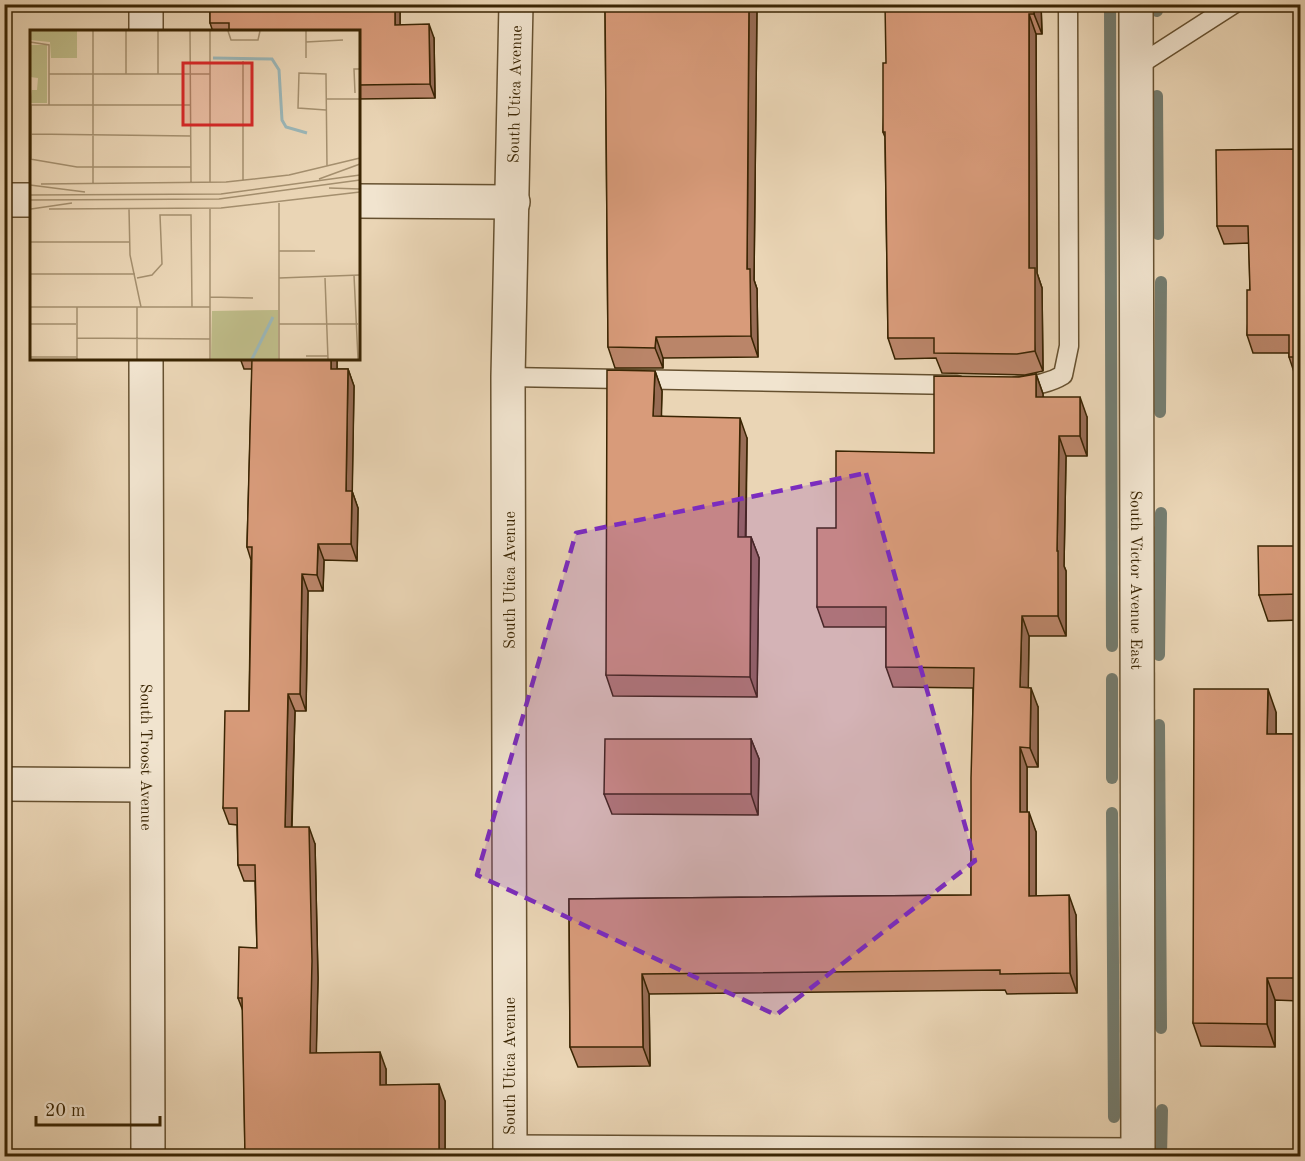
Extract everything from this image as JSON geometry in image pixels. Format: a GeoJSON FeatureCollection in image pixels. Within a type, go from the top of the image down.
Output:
{"type":"FeatureCollection","features":[{"type":"Feature","properties":{"kind":"street"},"geometry":{"type":"LineString","coordinates":[[146,4],[146,30]]}},
{"type":"Feature","properties":{"kind":"street","name":"South Utica Avenue"},"geometry":{"type":"LineString","coordinates":[[510,1154],[508,377],[516,4]]}},
{"type":"Feature","properties":{"kind":"street","name":"South Victor Avenue East"},"geometry":{"type":"LineString","coordinates":[[1136,4],[1138,1156]]}},
{"type":"Feature","properties":{"kind":"street"},"geometry":{"type":"LineString","coordinates":[[4,200],[30,200]]}},
{"type":"Feature","properties":{"kind":"street"},"geometry":{"type":"LineString","coordinates":[[360,201],[513,202]]}},
{"type":"Feature","properties":{"kind":"street","name":"South Troost Avenue"},"geometry":{"type":"LineString","coordinates":[[146,360],[148,1156]]}},
{"type":"Feature","properties":{"kind":"street"},"geometry":{"type":"LineString","coordinates":[[4,784],[146,784]]}},
{"type":"Feature","properties":{"kind":"street"},"geometry":{"type":"LineString","coordinates":[[510,1154],[1138,1156]]}},
{"type":"Feature","properties":{"kind":"lane"},"geometry":{"type":"LineString","coordinates":[[1003,386],[1026,386],[1054,380],[1063,375],[1069,346],[1068,4]]}},
{"type":"Feature","properties":{"kind":"lane"},"geometry":{"type":"LineString","coordinates":[[1136,67],[1234,4]]}},
{"type":"Feature","properties":{"kind":"lane"},"geometry":{"type":"LineString","coordinates":[[508,377],[979,386]]}},
{"type":"Feature","properties":{"kind":"highlighted area"},"geometry":{"type":"Polygon","coordinates":[[[866,473],[975,861],[776,1015],[477,875],[576,533],[866,473]]]}},
{"type":"Feature","properties":{"kind":"building"},"geometry":{"type":"Polygon","coordinates":[[[210,4],[395,4],[395,25],[429,24],[430,84],[360,85],[360,30],[229,30],[229,23],[210,23],[210,4]]]}},
{"type":"Feature","properties":{"kind":"building"},"geometry":{"type":"Polygon","coordinates":[[[605,4],[749,4],[747,269],[750,269],[751,336],[656,337],[655,348],[608,347],[605,4]]]}},
{"type":"Feature","properties":{"kind":"building"},"geometry":{"type":"Polygon","coordinates":[[[885,4],[1034,4],[1034,14],[1029,14],[1029,268],[1035,268],[1035,351],[1017,354],[934,353],[934,338],[888,338],[885,132],[883,132],[883,63],[886,63],[885,4]]]}},
{"type":"Feature","properties":{"kind":"building"},"geometry":{"type":"Polygon","coordinates":[[[1300,149],[1300,357],[1289,357],[1289,335],[1247,335],[1247,290],[1250,290],[1248,226],[1217,226],[1216,150],[1300,149]]]}},
{"type":"Feature","properties":{"kind":"building"},"geometry":{"type":"Polygon","coordinates":[[[252,360],[331,360],[331,369],[348,369],[346,491],[352,491],[351,544],[318,544],[317,575],[302,574],[300,694],[288,694],[285,827],[309,827],[312,961],[310,1053],[380,1052],[380,1085],[439,1084],[439,1156],[245,1156],[242,998],[238,998],[239,947],[257,948],[255,865],[238,865],[237,808],[223,808],[225,711],[249,711],[252,547],[247,547],[252,360]]]}},
{"type":"Feature","properties":{"kind":"building"},"geometry":{"type":"Polygon","coordinates":[[[607,370],[655,371],[653,416],[740,418],[738,537],[751,537],[750,677],[606,675],[607,370]]]}},
{"type":"Feature","properties":{"kind":"building"},"geometry":{"type":"Polygon","coordinates":[[[1036,374],[1036,397],[1080,397],[1080,436],[1059,436],[1058,616],[1022,616],[1020,687],[1031,688],[1030,748],[1020,747],[1020,812],[1029,812],[1029,896],[1069,895],[1070,973],[1000,974],[1000,970],[642,974],[643,1047],[570,1047],[569,899],[971,895],[974,668],[886,667],[886,607],[817,607],[817,528],[836,528],[836,451],[934,453],[934,376],[1019,377],[1036,374]]]}},
{"type":"Feature","properties":{"kind":"building"},"geometry":{"type":"Polygon","coordinates":[[[1296,530],[1300,530],[1300,594],[1259,595],[1258,546],[1297,546],[1296,530]]]}},
{"type":"Feature","properties":{"kind":"building"},"geometry":{"type":"Polygon","coordinates":[[[1194,689],[1268,689],[1267,734],[1300,734],[1300,978],[1267,978],[1267,1024],[1193,1023],[1194,689]]]}},
{"type":"Feature","properties":{"kind":"building"},"geometry":{"type":"Polygon","coordinates":[[[605,739],[751,739],[751,794],[604,794],[605,739]]]}},
{"type":"Feature","properties":{"kind":"waterway"},"geometry":{"type":"LineString","coordinates":[[1110,4],[1112,646]]}},
{"type":"Feature","properties":{"kind":"waterway"},"geometry":{"type":"LineString","coordinates":[[1156,4],[1157,11]]}},
{"type":"Feature","properties":{"kind":"waterway"},"geometry":{"type":"LineString","coordinates":[[1157,96],[1158,234]]}},
{"type":"Feature","properties":{"kind":"waterway"},"geometry":{"type":"LineString","coordinates":[[1160,412],[1161,282]]}},
{"type":"Feature","properties":{"kind":"waterway"},"geometry":{"type":"LineString","coordinates":[[1159,655],[1161,513]]}},
{"type":"Feature","properties":{"kind":"waterway"},"geometry":{"type":"LineString","coordinates":[[1112,679],[1112,778]]}},
{"type":"Feature","properties":{"kind":"waterway"},"geometry":{"type":"LineString","coordinates":[[1159,725],[1161,1028]]}},
{"type":"Feature","properties":{"kind":"waterway"},"geometry":{"type":"LineString","coordinates":[[1112,813],[1114,1117]]}},
{"type":"Feature","properties":{"kind":"waterway"},"geometry":{"type":"LineString","coordinates":[[1161,1156],[1162,1110]]}}]}
